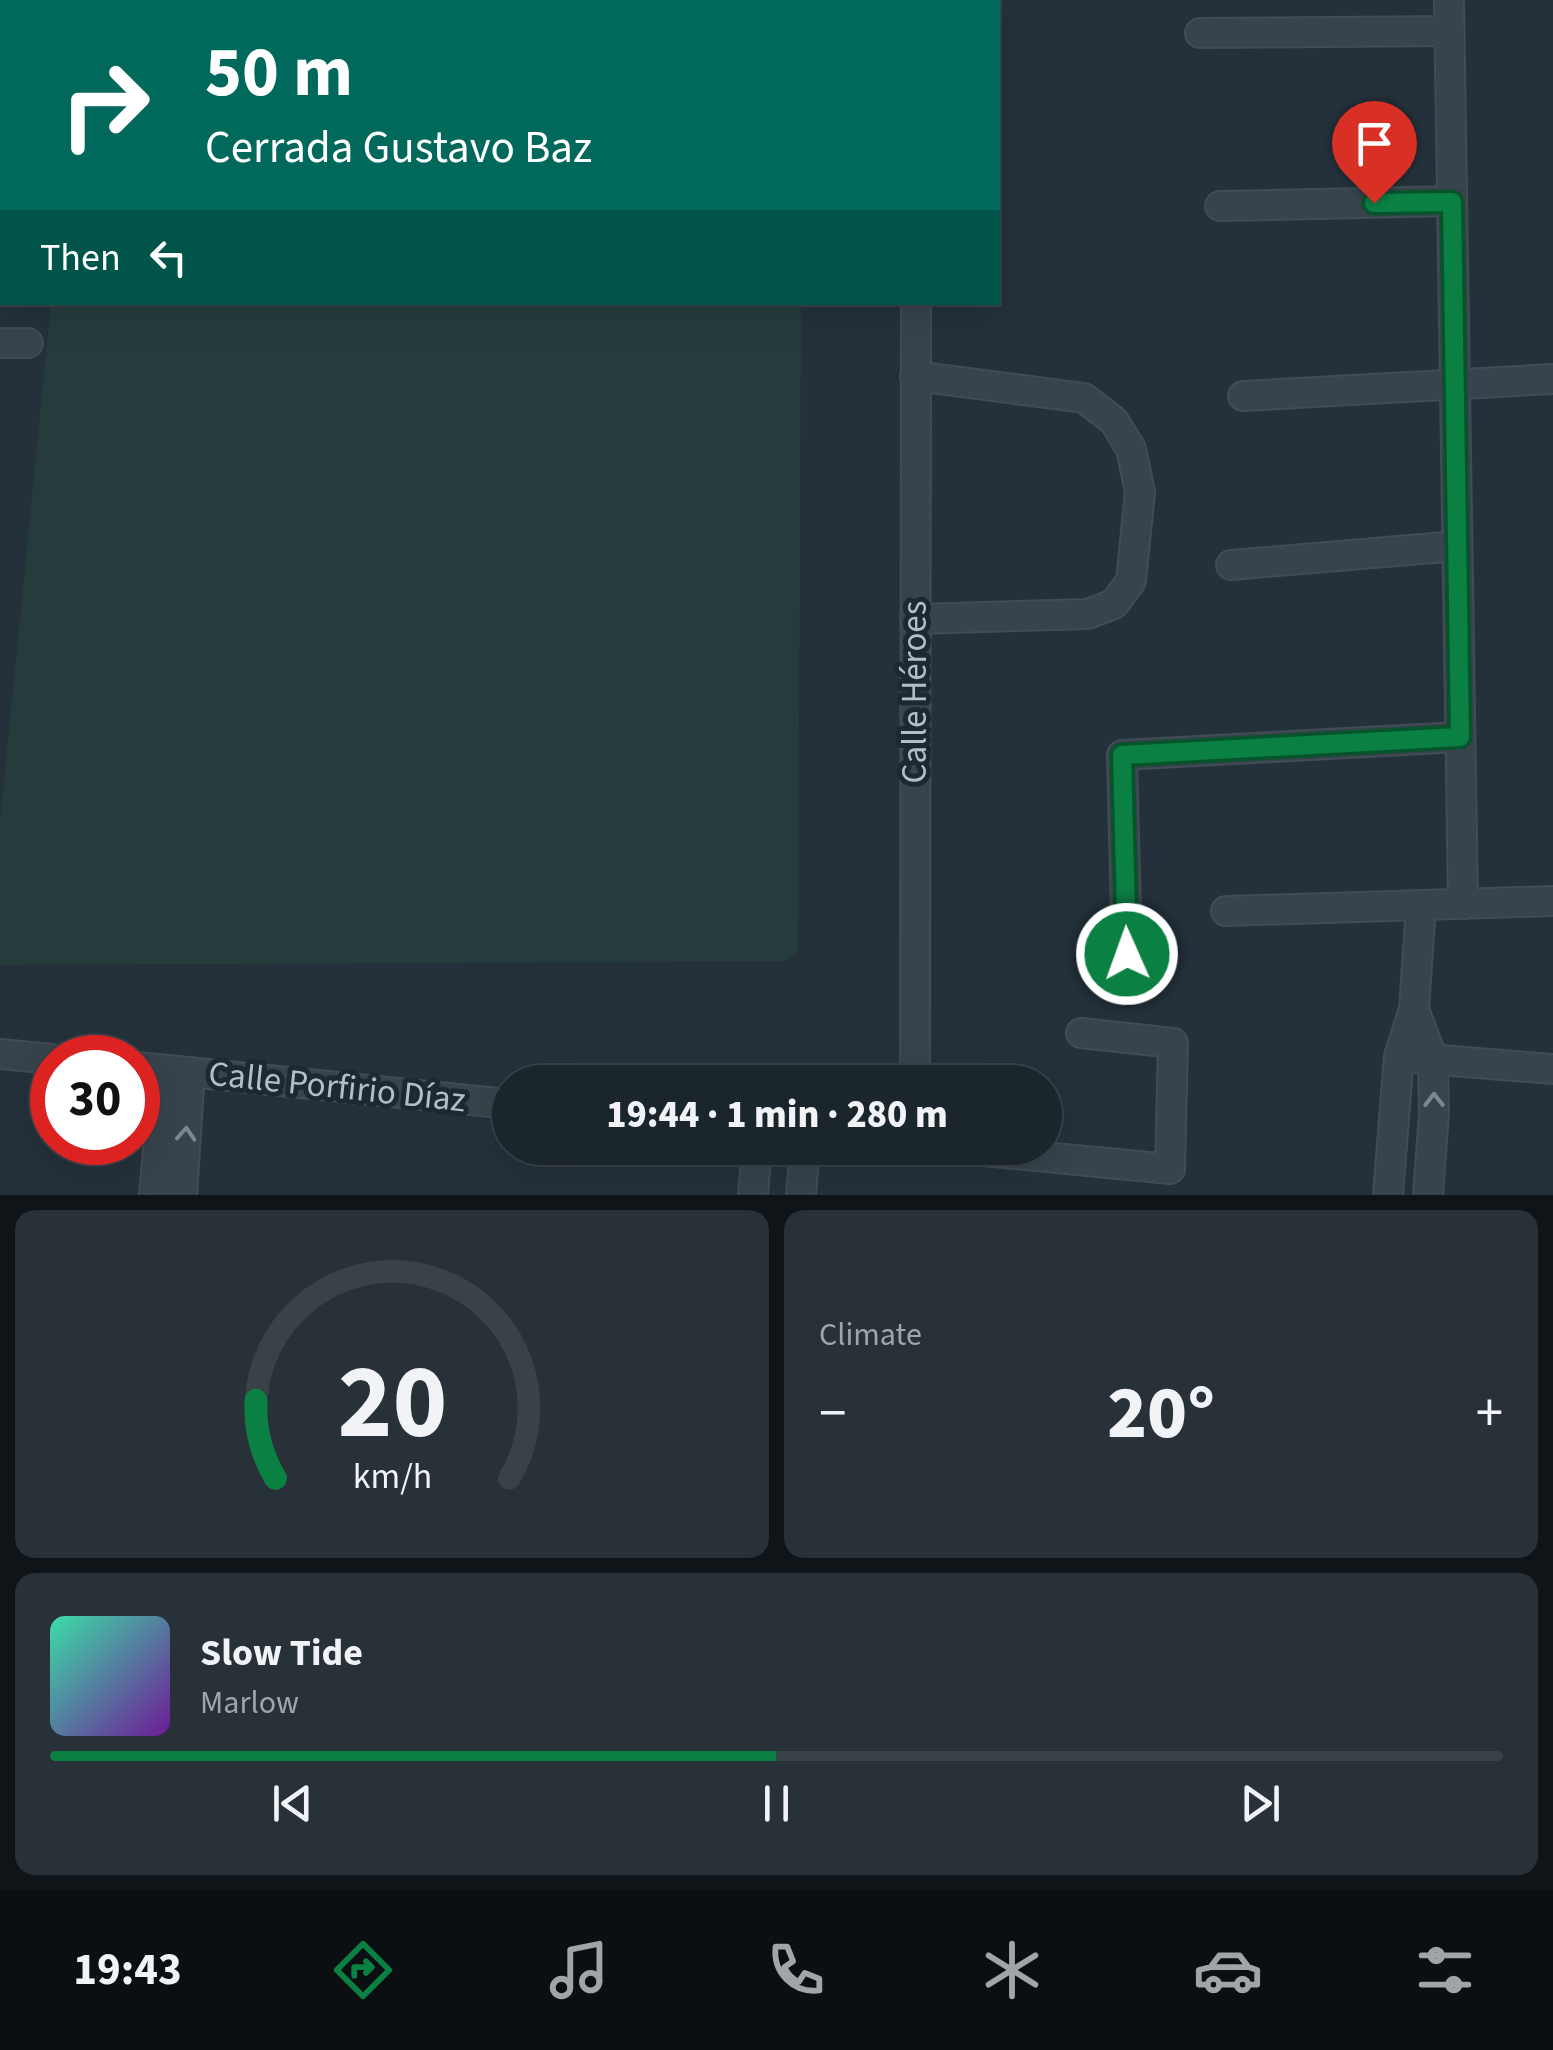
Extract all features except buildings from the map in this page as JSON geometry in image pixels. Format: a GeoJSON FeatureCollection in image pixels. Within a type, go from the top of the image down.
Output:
{"type":"FeatureCollection","features":[{"type":"Feature","properties":{"kind":"street"},"geometry":{"type":"LineString","coordinates":[[1449,0],[1462,904]]}},
{"type":"Feature","properties":{"kind":"street"},"geometry":{"type":"LineString","coordinates":[[1200,34],[1449,31]]}},
{"type":"Feature","properties":{"kind":"street"},"geometry":{"type":"LineString","coordinates":[[1220,206],[1452,202]]}},
{"type":"Feature","properties":{"kind":"street","name":"Calle Héroes"},"geometry":{"type":"LineString","coordinates":[[915,1065],[916,305]]}},
{"type":"Feature","properties":{"kind":"street"},"geometry":{"type":"LineString","coordinates":[[915,376],[1084,398],[1114,421],[1131,449],[1140,492],[1131,581],[1114,604],[1088,614],[915,619]]}},
{"type":"Feature","properties":{"kind":"street"},"geometry":{"type":"LineString","coordinates":[[1243,396],[1553,379]]}},
{"type":"Feature","properties":{"kind":"street"},"geometry":{"type":"LineString","coordinates":[[1230,565],[1457,546]]}},
{"type":"Feature","properties":{"kind":"street"},"geometry":{"type":"LineString","coordinates":[[1127,954],[1122,755],[1460,737]]}},
{"type":"Feature","properties":{"kind":"street"},"geometry":{"type":"LineString","coordinates":[[1226,911],[1553,901]]}},
{"type":"Feature","properties":{"kind":"street"},"geometry":{"type":"LineString","coordinates":[[1388,1195],[1399,1056],[1414,1008],[1421,905]]}},
{"type":"Feature","properties":{"kind":"street"},"geometry":{"type":"LineString","coordinates":[[1414,1008],[1433,1060],[1428,1195]]}},
{"type":"Feature","properties":{"kind":"street"},"geometry":{"type":"LineString","coordinates":[[1062,1159],[1170,1169],[1173,1043],[1080,1033]]}},
{"type":"Feature","properties":{"kind":"street"},"geometry":{"type":"LineString","coordinates":[[0,1054],[30,1057]]}},
{"type":"Feature","properties":{"kind":"street"},"geometry":{"type":"LineString","coordinates":[[1399,1056],[1553,1070]]}},
{"type":"Feature","properties":{"kind":"street"},"geometry":{"type":"LineString","coordinates":[[154,1195],[164,1070]]}},
{"type":"Feature","properties":{"kind":"street"},"geometry":{"type":"LineString","coordinates":[[164,1070],[182,1195]]}},
{"type":"Feature","properties":{"kind":"street","name":"Calle Porfirio Díaz"},"geometry":{"type":"LineString","coordinates":[[164,1070],[492,1102]]}},
{"type":"Feature","properties":{"kind":"street"},"geometry":{"type":"LineString","coordinates":[[753,1195],[756,1165]]}},
{"type":"Feature","properties":{"kind":"street"},"geometry":{"type":"LineString","coordinates":[[801,1195],[804,1165]]}},
{"type":"Feature","properties":{"kind":"green space"},"geometry":{"type":"Polygon","coordinates":[[[51,305],[801,305],[798,951],[785,961],[0,965],[0,822],[51,305]]]}},
{"type":"Feature","properties":{"kind":"route"},"geometry":{"type":"LineString","coordinates":[[1127,954],[1122,755],[1460,737],[1452,202],[1374,203]]}}]}
